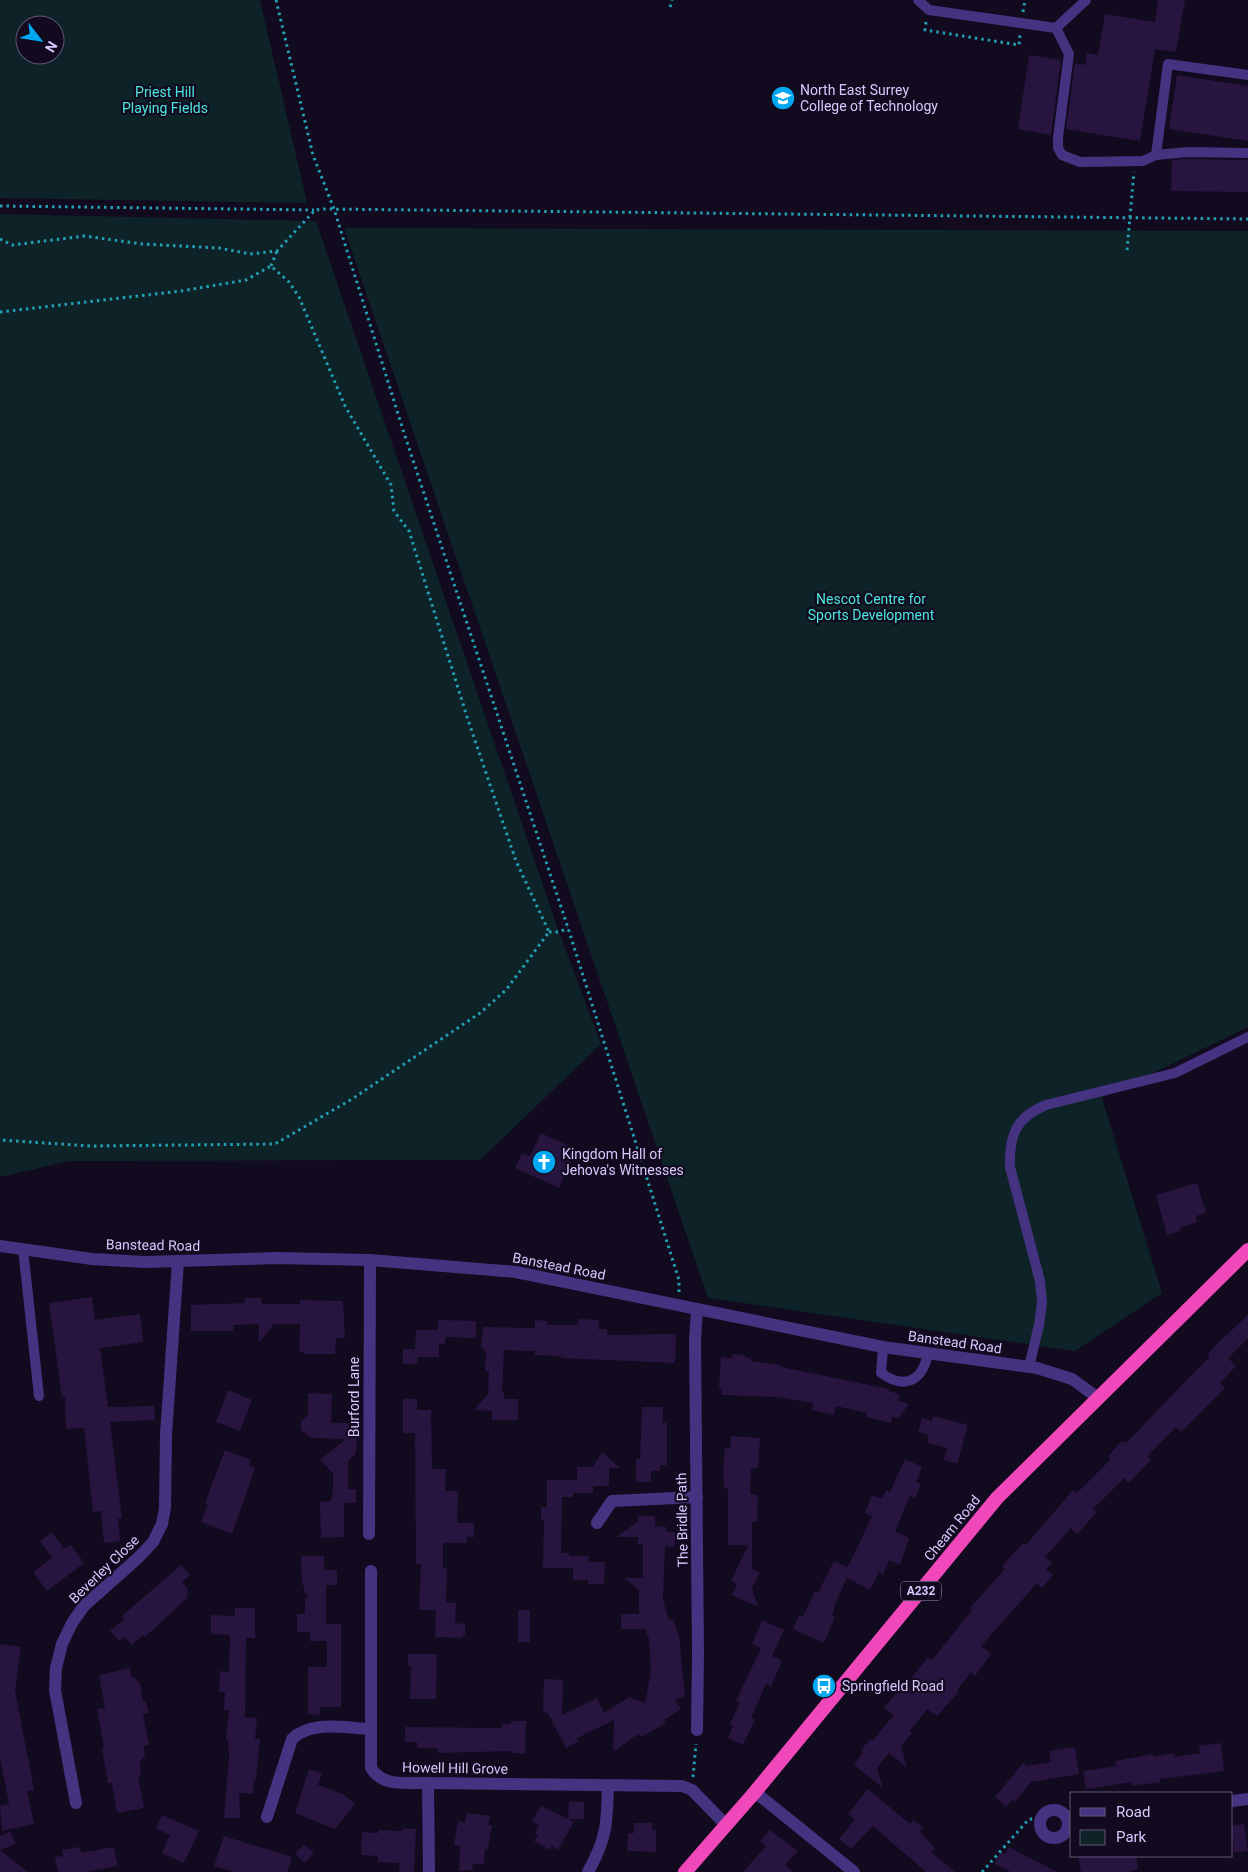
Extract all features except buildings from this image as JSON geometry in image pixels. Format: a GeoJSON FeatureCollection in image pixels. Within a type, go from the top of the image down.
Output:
{"type":"FeatureCollection","features":[{"type":"Feature","properties":{"kind":"highway","name":"Cheam Road"},"geometry":{"type":"LineString","coordinates":[[685,1872],[755,1792],[997,1498],[1246,1255]]}},
{"type":"Feature","properties":{"kind":"street","name":"Banstead Road"},"geometry":{"type":"LineString","coordinates":[[0,1246],[92,1259],[178,1262],[277,1258],[370,1260],[516,1272],[883,1348],[1029,1367],[1072,1379],[1098,1398]]}},
{"type":"Feature","properties":{"kind":"street","name":"Burford Lane"},"geometry":{"type":"LineString","coordinates":[[368,1534],[370,1260]]}},
{"type":"Feature","properties":{"kind":"street","name":"Beverley Close"},"geometry":{"type":"LineString","coordinates":[[76,1803],[55,1690],[56,1668],[69,1630],[84,1606],[139,1557],[153,1542],[162,1524],[165,1508],[166,1434],[178,1262]]}},
{"type":"Feature","properties":{"kind":"street","name":"The Bridle Path"},"geometry":{"type":"LineString","coordinates":[[697,1310],[694,1340],[697,1497],[697,1730]]}},
{"type":"Feature","properties":{"kind":"street"},"geometry":{"type":"LineString","coordinates":[[597,1524],[612,1501],[697,1497]]}},
{"type":"Feature","properties":{"kind":"street","name":"Howell Hill Grove"},"geometry":{"type":"LineString","coordinates":[[371,1571],[371,1768],[377,1777],[386,1782],[682,1786],[692,1790]]}},
{"type":"Feature","properties":{"kind":"street"},"geometry":{"type":"LineString","coordinates":[[267,1817],[292,1739],[299,1732],[309,1728],[371,1729]]}},
{"type":"Feature","properties":{"kind":"street"},"geometry":{"type":"LineString","coordinates":[[428,1783],[429,1872]]}},
{"type":"Feature","properties":{"kind":"street"},"geometry":{"type":"LineString","coordinates":[[588,1872],[603,1844],[607,1829],[608,1786]]}},
{"type":"Feature","properties":{"kind":"street"},"geometry":{"type":"LineString","coordinates":[[692,1790],[726,1825]]}},
{"type":"Feature","properties":{"kind":"street"},"geometry":{"type":"LineString","coordinates":[[755,1792],[854,1872]]}},
{"type":"Feature","properties":{"kind":"street"},"geometry":{"type":"LineString","coordinates":[[1233,1801],[1248,1799]]}},
{"type":"Feature","properties":{"kind":"street"},"geometry":{"type":"LineString","coordinates":[[1051,1810],[1059,1811],[1070,1823],[1067,1831],[1060,1837],[1052,1839],[1040,1829],[1044,1813],[1051,1810]]}},
{"type":"Feature","properties":{"kind":"lane"},"geometry":{"type":"LineString","coordinates":[[918,0],[929,10],[1056,28]]}},
{"type":"Feature","properties":{"kind":"lane"},"geometry":{"type":"LineString","coordinates":[[1056,28],[1086,0]]}},
{"type":"Feature","properties":{"kind":"lane"},"geometry":{"type":"LineString","coordinates":[[1056,28],[1070,54],[1058,138],[1058,148],[1062,155],[1080,162],[1143,161],[1156,155],[1188,152],[1248,153]]}},
{"type":"Feature","properties":{"kind":"lane"},"geometry":{"type":"LineString","coordinates":[[1156,155],[1168,64],[1248,76]]}},
{"type":"Feature","properties":{"kind":"lane"},"geometry":{"type":"LineString","coordinates":[[1029,1367],[1042,1303],[1040,1281],[1010,1167],[1009,1150],[1014,1132],[1021,1120],[1031,1111],[1046,1105],[1175,1074],[1248,1037]]}},
{"type":"Feature","properties":{"kind":"lane"},"geometry":{"type":"LineString","coordinates":[[23,1249],[40,1396]]}},
{"type":"Feature","properties":{"kind":"lane"},"geometry":{"type":"LineString","coordinates":[[883,1348],[882,1373],[890,1380],[904,1383],[914,1380],[925,1368],[928,1354]]}},
{"type":"Feature","properties":{"kind":"path"},"geometry":{"type":"LineString","coordinates":[[276,0],[313,155],[334,209],[404,433],[568,928],[676,1270],[678,1292],[697,1310]]}},
{"type":"Feature","properties":{"kind":"path"},"geometry":{"type":"LineString","coordinates":[[670,7],[672,0]]}},
{"type":"Feature","properties":{"kind":"path"},"geometry":{"type":"LineString","coordinates":[[1127,250],[1135,161]]}},
{"type":"Feature","properties":{"kind":"path"},"geometry":{"type":"LineString","coordinates":[[0,206],[1248,219]]}},
{"type":"Feature","properties":{"kind":"path"},"geometry":{"type":"LineString","coordinates":[[0,312],[181,291],[246,280],[271,266],[277,251],[314,210]]}},
{"type":"Feature","properties":{"kind":"path"},"geometry":{"type":"LineString","coordinates":[[0,240],[12,245],[86,236],[142,244],[219,248],[250,254],[277,251]]}},
{"type":"Feature","properties":{"kind":"path"},"geometry":{"type":"LineString","coordinates":[[271,266],[289,282],[299,296],[344,406],[391,485],[394,511],[409,531],[468,720],[516,861],[549,932]]}},
{"type":"Feature","properties":{"kind":"path"},"geometry":{"type":"LineString","coordinates":[[549,932],[559,932],[568,928]]}},
{"type":"Feature","properties":{"kind":"path"},"geometry":{"type":"LineString","coordinates":[[0,1140],[90,1146],[275,1144],[352,1099],[480,1013],[506,990],[549,932]]}},
{"type":"Feature","properties":{"kind":"path"},"geometry":{"type":"LineString","coordinates":[[692,1790],[697,1730]]}},
{"type":"Feature","properties":{"kind":"path"},"geometry":{"type":"LineString","coordinates":[[982,1872],[1029,1820],[1041,1819]]}},
{"type":"Feature","properties":{"kind":"green space","name":"Priest Hill Playing Fields"},"geometry":{"type":"Polygon","coordinates":[[[0,0],[260,0],[307,203],[0,198],[0,0]]]}},
{"type":"Feature","properties":{"kind":"green space"},"geometry":{"type":"Polygon","coordinates":[[[0,214],[316,221],[559,932],[601,1044],[480,1160],[69,1161],[0,1177],[0,214]]]}},
{"type":"Feature","properties":{"kind":"green space","name":"Nescot Centre for Sports Development"},"geometry":{"type":"Polygon","coordinates":[[[344,228],[1248,231],[1248,1027],[1102,1098],[1162,1293],[1075,1351],[708,1298],[344,228]]]}},
{"type":"Feature","properties":{"kind":"place","name":"North East Surrey College of Technology"},"geometry":{"type":"Point","coordinates":[783,98]}},
{"type":"Feature","properties":{"kind":"place","name":"Kingdom Hall of Jehova's Witnesses"},"geometry":{"type":"Point","coordinates":[544,1162]}},
{"type":"Feature","properties":{"kind":"place","name":"Springfield Road"},"geometry":{"type":"Point","coordinates":[824,1686]}}]}
